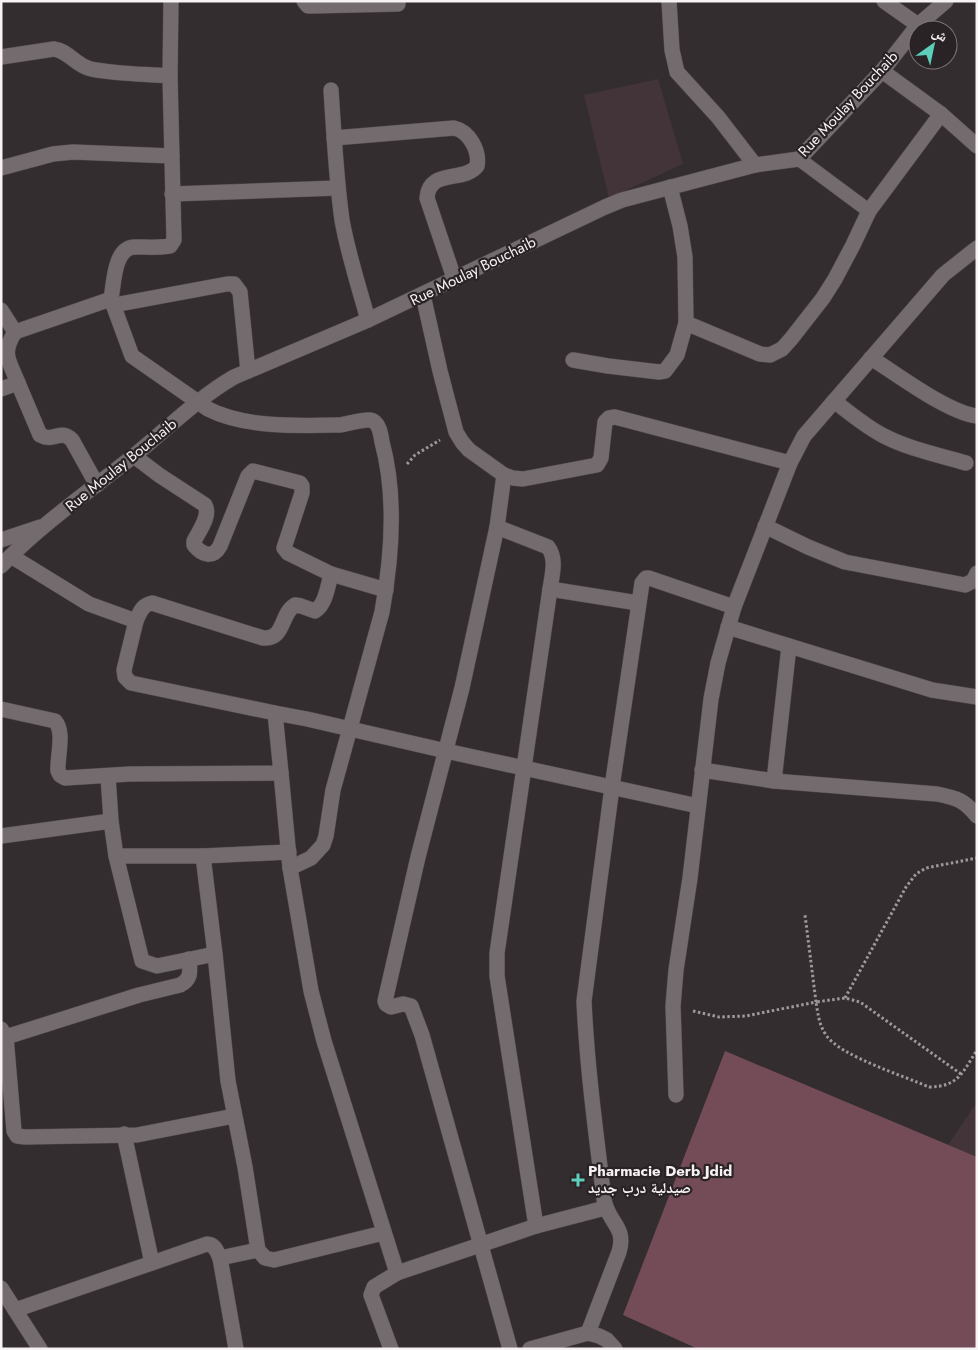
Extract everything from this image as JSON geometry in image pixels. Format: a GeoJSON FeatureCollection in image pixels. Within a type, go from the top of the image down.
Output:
{"type":"FeatureCollection","features":[{"type":"Feature","properties":{"kind":"street"},"geometry":{"type":"LineString","coordinates":[[171,1],[170,76],[173,243],[164,247],[133,247],[123,251],[118,260],[113,302],[132,356],[218,414],[247,421],[310,426],[342,425],[370,420],[379,428],[387,458],[391,488],[391,522],[386,590],[370,658],[348,729],[333,790],[326,836],[322,845],[311,858],[290,868]]}},
{"type":"Feature","properties":{"kind":"street"},"geometry":{"type":"LineString","coordinates":[[304,1],[308,6],[398,4]]}},
{"type":"Feature","properties":{"kind":"street"},"geometry":{"type":"LineString","coordinates":[[669,1],[672,50],[678,72],[718,117],[755,165]]}},
{"type":"Feature","properties":{"kind":"street"},"geometry":{"type":"LineString","coordinates":[[884,1],[911,20]]}},
{"type":"Feature","properties":{"kind":"street","name":"Rue Moulay Bouchaib"},"geometry":{"type":"LineString","coordinates":[[924,20],[946,1]]}},
{"type":"Feature","properties":{"kind":"street","name":"Rue Moulay Bouchaib"},"geometry":{"type":"LineString","coordinates":[[6,561],[48,524],[134,456],[198,402],[223,384],[248,371],[423,295],[454,278],[503,257],[622,200],[755,165],[799,159],[882,71],[908,38]]}},
{"type":"Feature","properties":{"kind":"street"},"geometry":{"type":"LineString","coordinates":[[1,56],[54,49],[62,50],[78,63],[92,69],[170,76]]}},
{"type":"Feature","properties":{"kind":"street"},"geometry":{"type":"LineString","coordinates":[[882,71],[975,140]]}},
{"type":"Feature","properties":{"kind":"street"},"geometry":{"type":"LineString","coordinates":[[331,90],[338,188],[349,254],[368,320]]}},
{"type":"Feature","properties":{"kind":"street"},"geometry":{"type":"LineString","coordinates":[[686,323],[760,354],[770,355],[782,349],[823,298],[853,245],[869,211],[941,114]]}},
{"type":"Feature","properties":{"kind":"street"},"geometry":{"type":"LineString","coordinates":[[334,138],[454,128],[467,134],[472,141],[478,161],[477,166],[471,171],[438,180],[431,184],[428,190],[428,198],[454,278]]}},
{"type":"Feature","properties":{"kind":"street"},"geometry":{"type":"LineString","coordinates":[[1,168],[53,154],[73,152],[172,156]]}},
{"type":"Feature","properties":{"kind":"street"},"geometry":{"type":"LineString","coordinates":[[573,360],[659,372],[665,371],[677,355],[686,323],[685,257],[680,226],[670,187]]}},
{"type":"Feature","properties":{"kind":"street"},"geometry":{"type":"LineString","coordinates":[[172,194],[338,188]]}},
{"type":"Feature","properties":{"kind":"street"},"geometry":{"type":"LineString","coordinates":[[676,1095],[673,1006],[711,699],[718,664],[734,606],[790,463],[804,436],[943,275],[977,248]]}},
{"type":"Feature","properties":{"kind":"street"},"geometry":{"type":"LineString","coordinates":[[96,485],[68,436],[60,435],[45,438],[40,435],[6,354],[7,347],[15,332],[113,302],[234,284],[240,292],[248,371]]}},
{"type":"Feature","properties":{"kind":"street"},"geometry":{"type":"LineString","coordinates":[[423,295],[456,432],[469,450],[504,475],[523,479],[597,465],[601,458],[605,422],[609,418],[615,417],[790,463]]}},
{"type":"Feature","properties":{"kind":"street"},"geometry":{"type":"LineString","coordinates":[[1,310],[15,332]]}},
{"type":"Feature","properties":{"kind":"street"},"geometry":{"type":"LineString","coordinates":[[871,358],[954,409],[977,416]]}},
{"type":"Feature","properties":{"kind":"street"},"geometry":{"type":"LineString","coordinates":[[1,389],[18,383]]}},
{"type":"Feature","properties":{"kind":"street"},"geometry":{"type":"LineString","coordinates":[[834,401],[867,426],[884,436],[902,444],[966,463]]}},
{"type":"Feature","properties":{"kind":"street"},"geometry":{"type":"LineString","coordinates":[[134,456],[159,475],[206,505],[208,512],[194,541],[194,545],[199,551],[211,555],[215,554],[248,476],[253,471],[302,486],[302,492],[284,548],[288,553],[332,574],[386,590]]}},
{"type":"Feature","properties":{"kind":"street"},"geometry":{"type":"LineString","coordinates":[[504,475],[497,526],[483,596],[446,751],[418,857],[385,1001],[386,1004],[392,1007],[408,1004],[413,1010],[510,1349]]}},
{"type":"Feature","properties":{"kind":"street"},"geometry":{"type":"LineString","coordinates":[[1,540],[48,524]]}},
{"type":"Feature","properties":{"kind":"street"},"geometry":{"type":"LineString","coordinates":[[497,526],[548,547],[553,553],[554,559],[498,936],[497,976],[536,1226]]}},
{"type":"Feature","properties":{"kind":"street"},"geometry":{"type":"LineString","coordinates":[[765,526],[827,555],[863,566],[966,585],[973,581],[977,573]]}},
{"type":"Feature","properties":{"kind":"street"},"geometry":{"type":"LineString","coordinates":[[6,561],[89,604],[136,621]]}},
{"type":"Feature","properties":{"kind":"street"},"geometry":{"type":"LineString","coordinates":[[332,574],[322,604],[318,610],[315,611],[295,605],[291,608],[278,633],[269,639],[152,603],[146,604],[136,621],[124,670],[125,677],[131,682],[698,806]]}},
{"type":"Feature","properties":{"kind":"street"},"geometry":{"type":"LineString","coordinates":[[588,1333],[621,1244],[620,1233],[605,1208],[585,1036],[584,1001],[612,787],[642,583],[646,578],[649,578],[734,606]]}},
{"type":"Feature","properties":{"kind":"street"},"geometry":{"type":"LineString","coordinates":[[550,589],[638,603]]}},
{"type":"Feature","properties":{"kind":"street"},"geometry":{"type":"LineString","coordinates":[[728,627],[932,690],[977,696]]}},
{"type":"Feature","properties":{"kind":"street"},"geometry":{"type":"LineString","coordinates":[[774,781],[789,646]]}},
{"type":"Feature","properties":{"kind":"street"},"geometry":{"type":"LineString","coordinates":[[1,709],[55,720],[60,731],[58,771],[65,778],[130,774],[280,773]]}},
{"type":"Feature","properties":{"kind":"street"},"geometry":{"type":"LineString","coordinates":[[275,713],[290,852],[290,868],[311,991],[324,1041],[396,1274]]}},
{"type":"Feature","properties":{"kind":"street"},"geometry":{"type":"LineString","coordinates":[[702,770],[774,781],[956,797],[968,805],[977,816]]}},
{"type":"Feature","properties":{"kind":"street"},"geometry":{"type":"LineString","coordinates":[[108,776],[116,856],[142,961],[157,966],[215,954]]}},
{"type":"Feature","properties":{"kind":"street"},"geometry":{"type":"LineString","coordinates":[[1,836],[111,821]]}},
{"type":"Feature","properties":{"kind":"street"},"geometry":{"type":"LineString","coordinates":[[116,856],[203,856],[290,852]]}},
{"type":"Feature","properties":{"kind":"street"},"geometry":{"type":"LineString","coordinates":[[203,856],[234,1116],[247,1174],[258,1250],[265,1258],[274,1260],[383,1233]]}},
{"type":"Feature","properties":{"kind":"street"},"geometry":{"type":"LineString","coordinates":[[189,959],[190,974],[186,982],[180,985],[4,1033],[14,1131],[17,1136],[25,1138],[149,1133],[234,1116]]}},
{"type":"Feature","properties":{"kind":"street"},"geometry":{"type":"LineString","coordinates":[[124,1134],[152,1263]]}},
{"type":"Feature","properties":{"kind":"street"},"geometry":{"type":"LineString","coordinates":[[391,1349],[371,1295],[374,1287],[396,1274],[480,1244],[536,1226],[605,1208]]}},
{"type":"Feature","properties":{"kind":"street"},"geometry":{"type":"LineString","coordinates":[[15,1310],[211,1244],[220,1258],[236,1349]]}},
{"type":"Feature","properties":{"kind":"street"},"geometry":{"type":"LineString","coordinates":[[220,1258],[258,1250]]}},
{"type":"Feature","properties":{"kind":"street"},"geometry":{"type":"LineString","coordinates":[[1,1288],[40,1349]]}},
{"type":"Feature","properties":{"kind":"street"},"geometry":{"type":"LineString","coordinates":[[530,1349],[588,1333],[607,1340],[615,1349]]}},
{"type":"Feature","properties":{"kind":"lane"},"geometry":{"type":"LineString","coordinates":[[799,159],[869,211]]}},
{"type":"Feature","properties":{"kind":"path"},"geometry":{"type":"LineString","coordinates":[[391,488],[415,455],[456,432]]}},
{"type":"Feature","properties":{"kind":"path"},"geometry":{"type":"LineString","coordinates":[[845,998],[906,887],[916,874],[926,868],[977,858]]}},
{"type":"Feature","properties":{"kind":"path"},"geometry":{"type":"LineString","coordinates":[[805,915],[820,1024],[826,1036],[844,1052],[929,1086],[942,1087],[951,1083],[961,1074],[977,1050]]}},
{"type":"Feature","properties":{"kind":"path"},"geometry":{"type":"LineString","coordinates":[[673,1006],[720,1017],[746,1016],[845,998],[868,1007],[961,1074]]}},
{"type":"Feature","properties":{"kind":"shaded area"},"geometry":{"type":"Polygon","coordinates":[[[658,79],[683,164],[609,198],[584,95],[658,79]]]}},
{"type":"Feature","properties":{"kind":"shaded area"},"geometry":{"type":"Polygon","coordinates":[[[725,1051],[977,1157],[977,1349],[698,1349],[623,1315],[725,1051]]]}},
{"type":"Feature","properties":{"kind":"shaded area"},"geometry":{"type":"Polygon","coordinates":[[[977,1102],[977,1157],[948,1145],[977,1102]]]}},
{"type":"Feature","properties":{"kind":"place","name":"Pharmacie Derb Jdid صيدلية درب جديد"},"geometry":{"type":"Point","coordinates":[578,1180]}}]}
